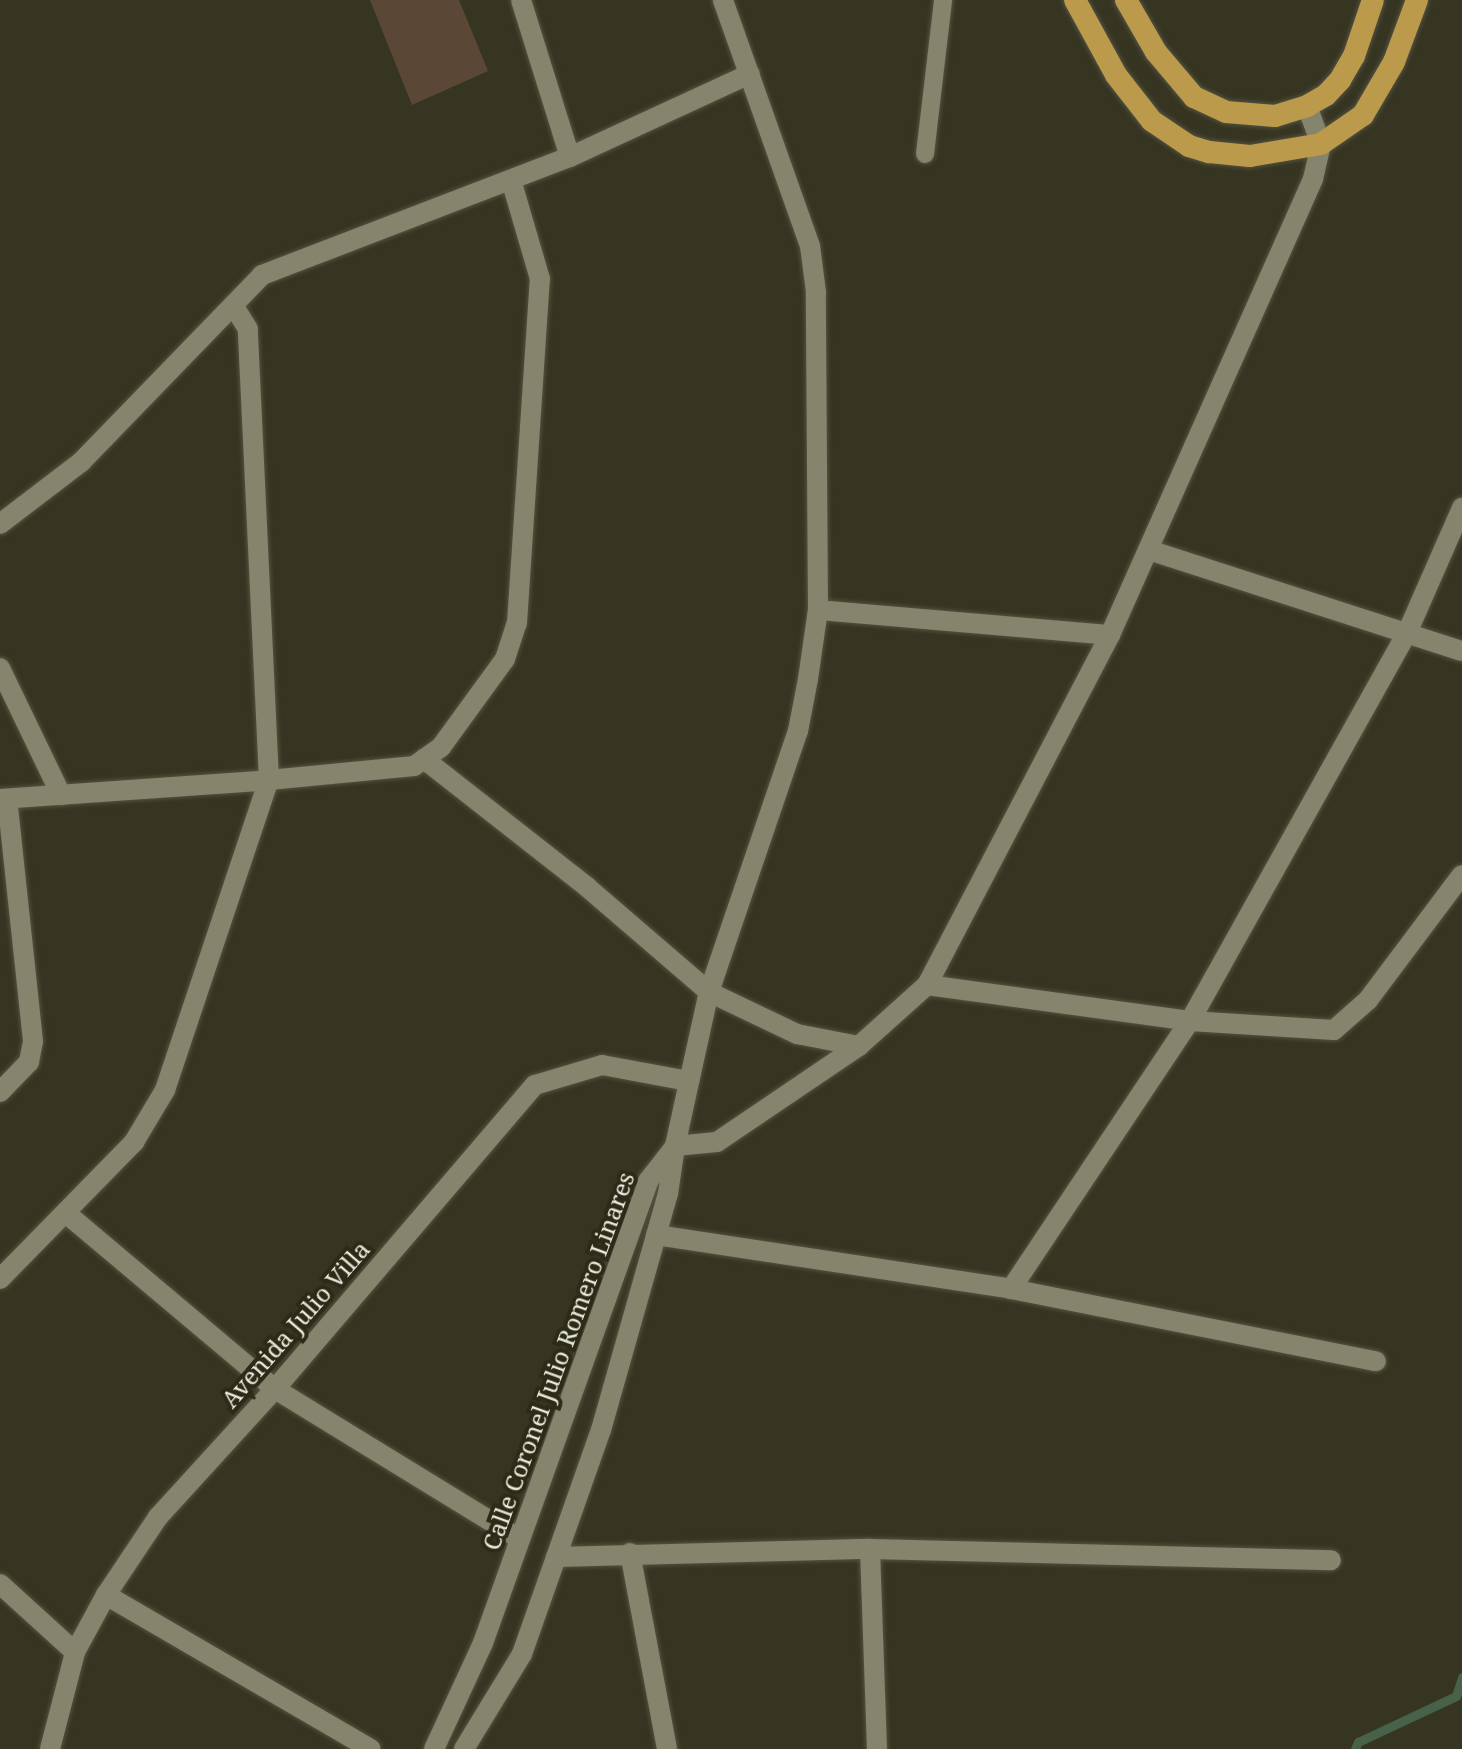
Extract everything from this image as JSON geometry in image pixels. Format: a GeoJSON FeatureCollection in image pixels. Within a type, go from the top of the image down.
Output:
{"type":"FeatureCollection","features":[{"type":"Feature","properties":{"kind":"highway"},"geometry":{"type":"LineString","coordinates":[[1075,0],[1135,101],[1171,136],[1209,152],[1250,156],[1321,144],[1363,115],[1381,90],[1417,0]]}},
{"type":"Feature","properties":{"kind":"highway"},"geometry":{"type":"LineString","coordinates":[[1126,0],[1156,52],[1194,97],[1241,115],[1275,116],[1307,106],[1326,95],[1340,80],[1354,56],[1373,0]]}},
{"type":"Feature","properties":{"kind":"street"},"geometry":{"type":"LineString","coordinates":[[521,0],[570,157]]}},
{"type":"Feature","properties":{"kind":"street"},"geometry":{"type":"LineString","coordinates":[[723,0],[810,246],[816,292],[818,610],[798,731],[709,992],[675,1146],[717,1142],[859,1046],[927,985],[1110,635],[1313,179],[1321,144],[1307,106]]}},
{"type":"Feature","properties":{"kind":"street"},"geometry":{"type":"LineString","coordinates":[[0,524],[81,462],[262,275],[570,157],[750,74]]}},
{"type":"Feature","properties":{"kind":"street"},"geometry":{"type":"LineString","coordinates":[[0,1092],[29,1062],[33,1041],[4,799],[414,766],[441,747],[505,659],[517,623],[540,279],[511,180]]}},
{"type":"Feature","properties":{"kind":"street"},"geometry":{"type":"LineString","coordinates":[[0,1279],[67,1214],[134,1142],[165,1090],[269,780],[248,329],[233,305]]}},
{"type":"Feature","properties":{"kind":"street"},"geometry":{"type":"LineString","coordinates":[[1011,1289],[1190,1021],[1407,633],[1462,508]]}},
{"type":"Feature","properties":{"kind":"street"},"geometry":{"type":"LineString","coordinates":[[1149,550],[1462,651]]}},
{"type":"Feature","properties":{"kind":"street"},"geometry":{"type":"LineString","coordinates":[[818,610],[1110,635]]}},
{"type":"Feature","properties":{"kind":"street"},"geometry":{"type":"LineString","coordinates":[[0,668],[61,795]]}},
{"type":"Feature","properties":{"kind":"street"},"geometry":{"type":"LineString","coordinates":[[424,759],[587,887],[709,992],[797,1034],[859,1046]]}},
{"type":"Feature","properties":{"kind":"street"},"geometry":{"type":"LineString","coordinates":[[927,985],[1190,1021],[1334,1030],[1368,1000],[1462,875]]}},
{"type":"Feature","properties":{"kind":"street","name":"Avenida Julio Villa"},"geometry":{"type":"LineString","coordinates":[[50,1749],[75,1652],[106,1595],[158,1517],[275,1389],[535,1085],[602,1065],[688,1081]]}},
{"type":"Feature","properties":{"kind":"street","name":"Calle Coronel Julio Romero Linares"},"geometry":{"type":"LineString","coordinates":[[464,1749],[522,1654],[601,1430],[668,1194],[675,1146]]}},
{"type":"Feature","properties":{"kind":"street","name":"Calle Coronel Julio Romero Linares"},"geometry":{"type":"LineString","coordinates":[[434,1749],[483,1643],[648,1181],[675,1146]]}},
{"type":"Feature","properties":{"kind":"street"},"geometry":{"type":"LineString","coordinates":[[67,1214],[275,1389],[520,1539]]}},
{"type":"Feature","properties":{"kind":"street"},"geometry":{"type":"LineString","coordinates":[[656,1235],[1011,1289],[1376,1361]]}},
{"type":"Feature","properties":{"kind":"street"},"geometry":{"type":"LineString","coordinates":[[556,1557],[870,1549],[1331,1560]]}},
{"type":"Feature","properties":{"kind":"street"},"geometry":{"type":"LineString","coordinates":[[870,1549],[877,1749]]}},
{"type":"Feature","properties":{"kind":"street"},"geometry":{"type":"LineString","coordinates":[[630,1553],[667,1749]]}},
{"type":"Feature","properties":{"kind":"street"},"geometry":{"type":"LineString","coordinates":[[0,1584],[75,1652]]}},
{"type":"Feature","properties":{"kind":"street"},"geometry":{"type":"LineString","coordinates":[[106,1595],[371,1749]]}},
{"type":"Feature","properties":{"kind":"lane"},"geometry":{"type":"LineString","coordinates":[[925,154],[943,0]]}},
{"type":"Feature","properties":{"kind":"shaded area"},"geometry":{"type":"Polygon","coordinates":[[[370,0],[459,0],[488,71],[412,105],[370,0]]]}},
{"type":"Feature","properties":{"kind":"waterway"},"geometry":{"type":"LineString","coordinates":[[1355,1749],[1358,1742],[1456,1696],[1462,1677]]}}]}
